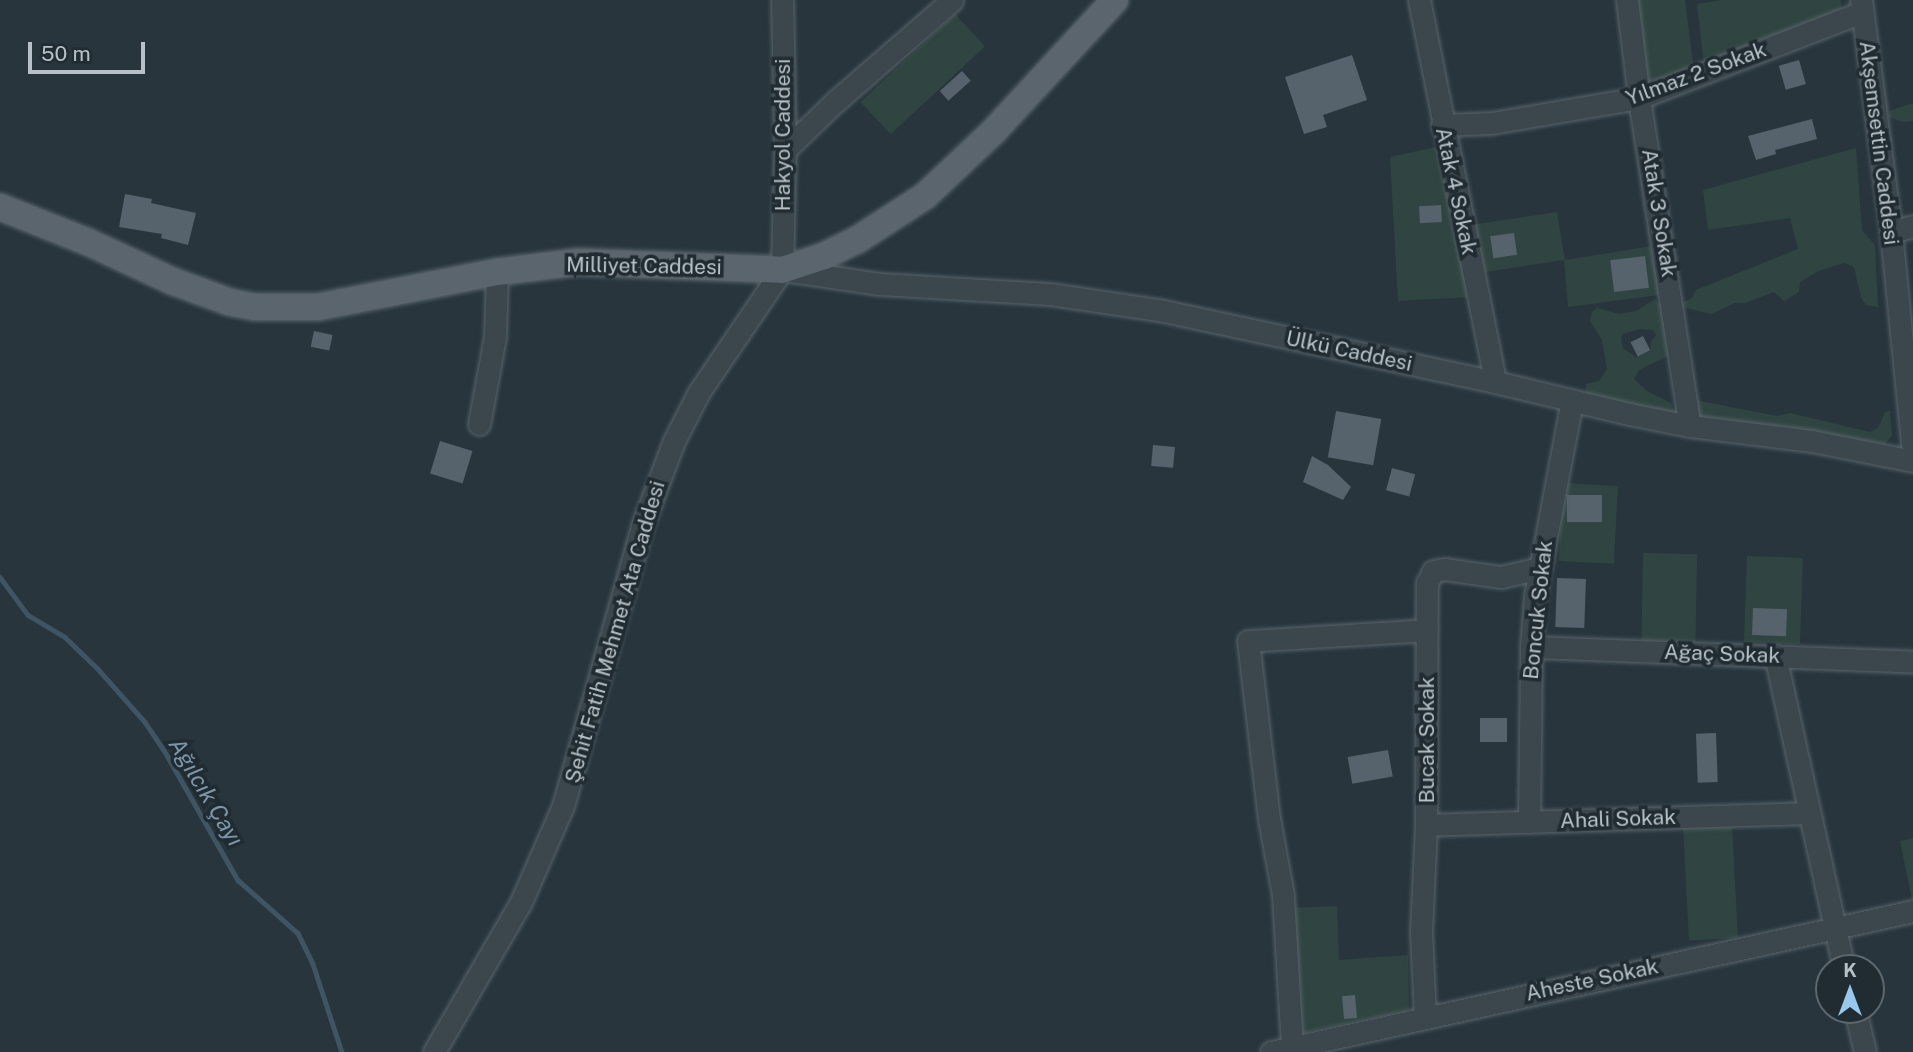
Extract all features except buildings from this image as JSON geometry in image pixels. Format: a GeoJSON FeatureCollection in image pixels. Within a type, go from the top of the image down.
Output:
{"type":"FeatureCollection","features":[{"type":"Feature","properties":{"kind":"main road"},"geometry":{"type":"LineString","coordinates":[[782,270],[824,256],[857,240],[925,196],[994,131],[1115,0]]}},
{"type":"Feature","properties":{"kind":"main road","name":"Milliyet Caddesi"},"geometry":{"type":"LineString","coordinates":[[0,207],[88,242],[172,281],[229,302],[255,307],[318,307],[497,272],[610,261],[782,270]]}},
{"type":"Feature","properties":{"kind":"street","name":"Hakyol Caddesi"},"geometry":{"type":"LineString","coordinates":[[782,0],[785,150],[782,270]]}},
{"type":"Feature","properties":{"kind":"street"},"geometry":{"type":"LineString","coordinates":[[785,150],[836,101],[952,0]]}},
{"type":"Feature","properties":{"kind":"street","name":"Atak 4 Sokak"},"geometry":{"type":"LineString","coordinates":[[1419,0],[1495,382]]}},
{"type":"Feature","properties":{"kind":"street","name":"Atak 3 Sokak"},"geometry":{"type":"LineString","coordinates":[[1628,0],[1639,98],[1690,426]]}},
{"type":"Feature","properties":{"kind":"street","name":"Yılmaz 2 Sokak"},"geometry":{"type":"LineString","coordinates":[[1442,125],[1492,123],[1557,115],[1639,98],[1861,6]]}},
{"type":"Feature","properties":{"kind":"street","name":"Akşemsettin Caddesi"},"geometry":{"type":"LineString","coordinates":[[1861,6],[1891,232],[1913,453]]}},
{"type":"Feature","properties":{"kind":"street"},"geometry":{"type":"LineString","coordinates":[[1891,232],[1913,226]]}},
{"type":"Feature","properties":{"kind":"street","name":"Ülkü Caddesi"},"geometry":{"type":"LineString","coordinates":[[782,270],[880,284],[1089,299],[1160,310],[1690,426],[1812,442],[1913,461]]}},
{"type":"Feature","properties":{"kind":"street","name":"Şehit Fatih Mehmet Ata Caddesi"},"geometry":{"type":"LineString","coordinates":[[434,1052],[521,902],[563,806],[642,526],[674,441],[699,392],[782,270]]}},
{"type":"Feature","properties":{"kind":"street"},"geometry":{"type":"LineString","coordinates":[[479,424],[495,337],[497,272]]}},
{"type":"Feature","properties":{"kind":"street","name":"Boncuk Sokak"},"geometry":{"type":"LineString","coordinates":[[1529,822],[1531,647],[1539,569],[1572,400]]}},
{"type":"Feature","properties":{"kind":"street","name":"Bucak Sokak"},"geometry":{"type":"LineString","coordinates":[[1425,1017],[1421,932],[1426,825],[1427,583],[1433,571],[1444,569],[1501,577],[1539,569]]}},
{"type":"Feature","properties":{"kind":"street"},"geometry":{"type":"LineString","coordinates":[[1281,1050],[1283,895],[1269,819],[1248,641],[1427,630]]}},
{"type":"Feature","properties":{"kind":"street","name":"Ağaç Sokak"},"geometry":{"type":"LineString","coordinates":[[1531,647],[1913,662]]}},
{"type":"Feature","properties":{"kind":"street"},"geometry":{"type":"LineString","coordinates":[[1775,655],[1840,954]]}},
{"type":"Feature","properties":{"kind":"street","name":"Ahali Sokak"},"geometry":{"type":"LineString","coordinates":[[1426,825],[1809,813]]}},
{"type":"Feature","properties":{"kind":"street","name":"Aheste Sokak"},"geometry":{"type":"LineString","coordinates":[[1281,1050],[1913,911]]}},
{"type":"Feature","properties":{"kind":"street"},"geometry":{"type":"LineString","coordinates":[[1858,1024],[1865,1052]]}},
{"type":"Feature","properties":{"kind":"green space"},"geometry":{"type":"Polygon","coordinates":[[[1633,0],[1685,0],[1694,71],[1642,89],[1633,0]]]}},
{"type":"Feature","properties":{"kind":"green space"},"geometry":{"type":"Polygon","coordinates":[[[1722,0],[1841,0],[1841,9],[1704,65],[1697,4],[1722,0]]]}},
{"type":"Feature","properties":{"kind":"green space"},"geometry":{"type":"Polygon","coordinates":[[[955,14],[985,46],[891,134],[861,102],[955,14]]]}},
{"type":"Feature","properties":{"kind":"green space"},"geometry":{"type":"Polygon","coordinates":[[[1913,103],[1913,121],[1903,122],[1888,117],[1889,111],[1913,103]]]}},
{"type":"Feature","properties":{"kind":"green space"},"geometry":{"type":"Polygon","coordinates":[[[1440,146],[1468,297],[1398,301],[1390,157],[1440,146]]]}},
{"type":"Feature","properties":{"kind":"green space"},"geometry":{"type":"Polygon","coordinates":[[[1856,148],[1862,230],[1875,245],[1878,307],[1866,305],[1861,297],[1854,267],[1845,263],[1821,270],[1800,282],[1799,292],[1784,301],[1774,292],[1745,303],[1735,303],[1711,314],[1682,307],[1681,303],[1692,298],[1696,290],[1798,249],[1790,218],[1708,230],[1703,190],[1856,148]]]}},
{"type":"Feature","properties":{"kind":"green space"},"geometry":{"type":"Polygon","coordinates":[[[1557,212],[1565,260],[1652,246],[1659,295],[1568,307],[1564,260],[1479,273],[1470,225],[1557,212]]]}},
{"type":"Feature","properties":{"kind":"green space"},"geometry":{"type":"Polygon","coordinates":[[[1655,299],[1668,313],[1670,355],[1639,370],[1634,379],[1647,391],[1671,403],[1674,413],[1631,407],[1616,400],[1604,403],[1586,396],[1586,384],[1599,381],[1607,369],[1602,340],[1590,321],[1592,312],[1597,308],[1619,314],[1636,311],[1655,299]],[[1639,329],[1623,334],[1623,348],[1636,357],[1650,351],[1651,341],[1656,335],[1653,330],[1639,329]]]}},
{"type":"Feature","properties":{"kind":"green space"},"geometry":{"type":"Polygon","coordinates":[[[1695,400],[1777,416],[1790,413],[1870,432],[1878,428],[1885,412],[1890,411],[1892,435],[1885,444],[1694,420],[1695,400]]]}},
{"type":"Feature","properties":{"kind":"green space"},"geometry":{"type":"Polygon","coordinates":[[[1563,483],[1618,486],[1614,564],[1559,561],[1563,483]]]}},
{"type":"Feature","properties":{"kind":"green space"},"geometry":{"type":"Polygon","coordinates":[[[1643,553],[1697,554],[1695,642],[1641,641],[1643,553]]]}},
{"type":"Feature","properties":{"kind":"green space"},"geometry":{"type":"Polygon","coordinates":[[[1747,556],[1803,558],[1800,644],[1744,642],[1747,556]]]}},
{"type":"Feature","properties":{"kind":"green space"},"geometry":{"type":"Polygon","coordinates":[[[1732,825],[1738,938],[1689,940],[1683,828],[1732,825]]]}},
{"type":"Feature","properties":{"kind":"green space"},"geometry":{"type":"Polygon","coordinates":[[[1913,838],[1913,900],[1912,900],[1900,841],[1913,838]]]}},
{"type":"Feature","properties":{"kind":"green space"},"geometry":{"type":"Polygon","coordinates":[[[1337,906],[1339,960],[1408,955],[1409,1010],[1296,1034],[1290,908],[1337,906]]]}},
{"type":"Feature","properties":{"kind":"waterway","name":"Ağılcık Çayı"},"geometry":{"type":"LineString","coordinates":[[0,577],[28,615],[65,637],[145,722],[164,750],[238,880],[298,933],[313,964],[342,1052]]}}]}
